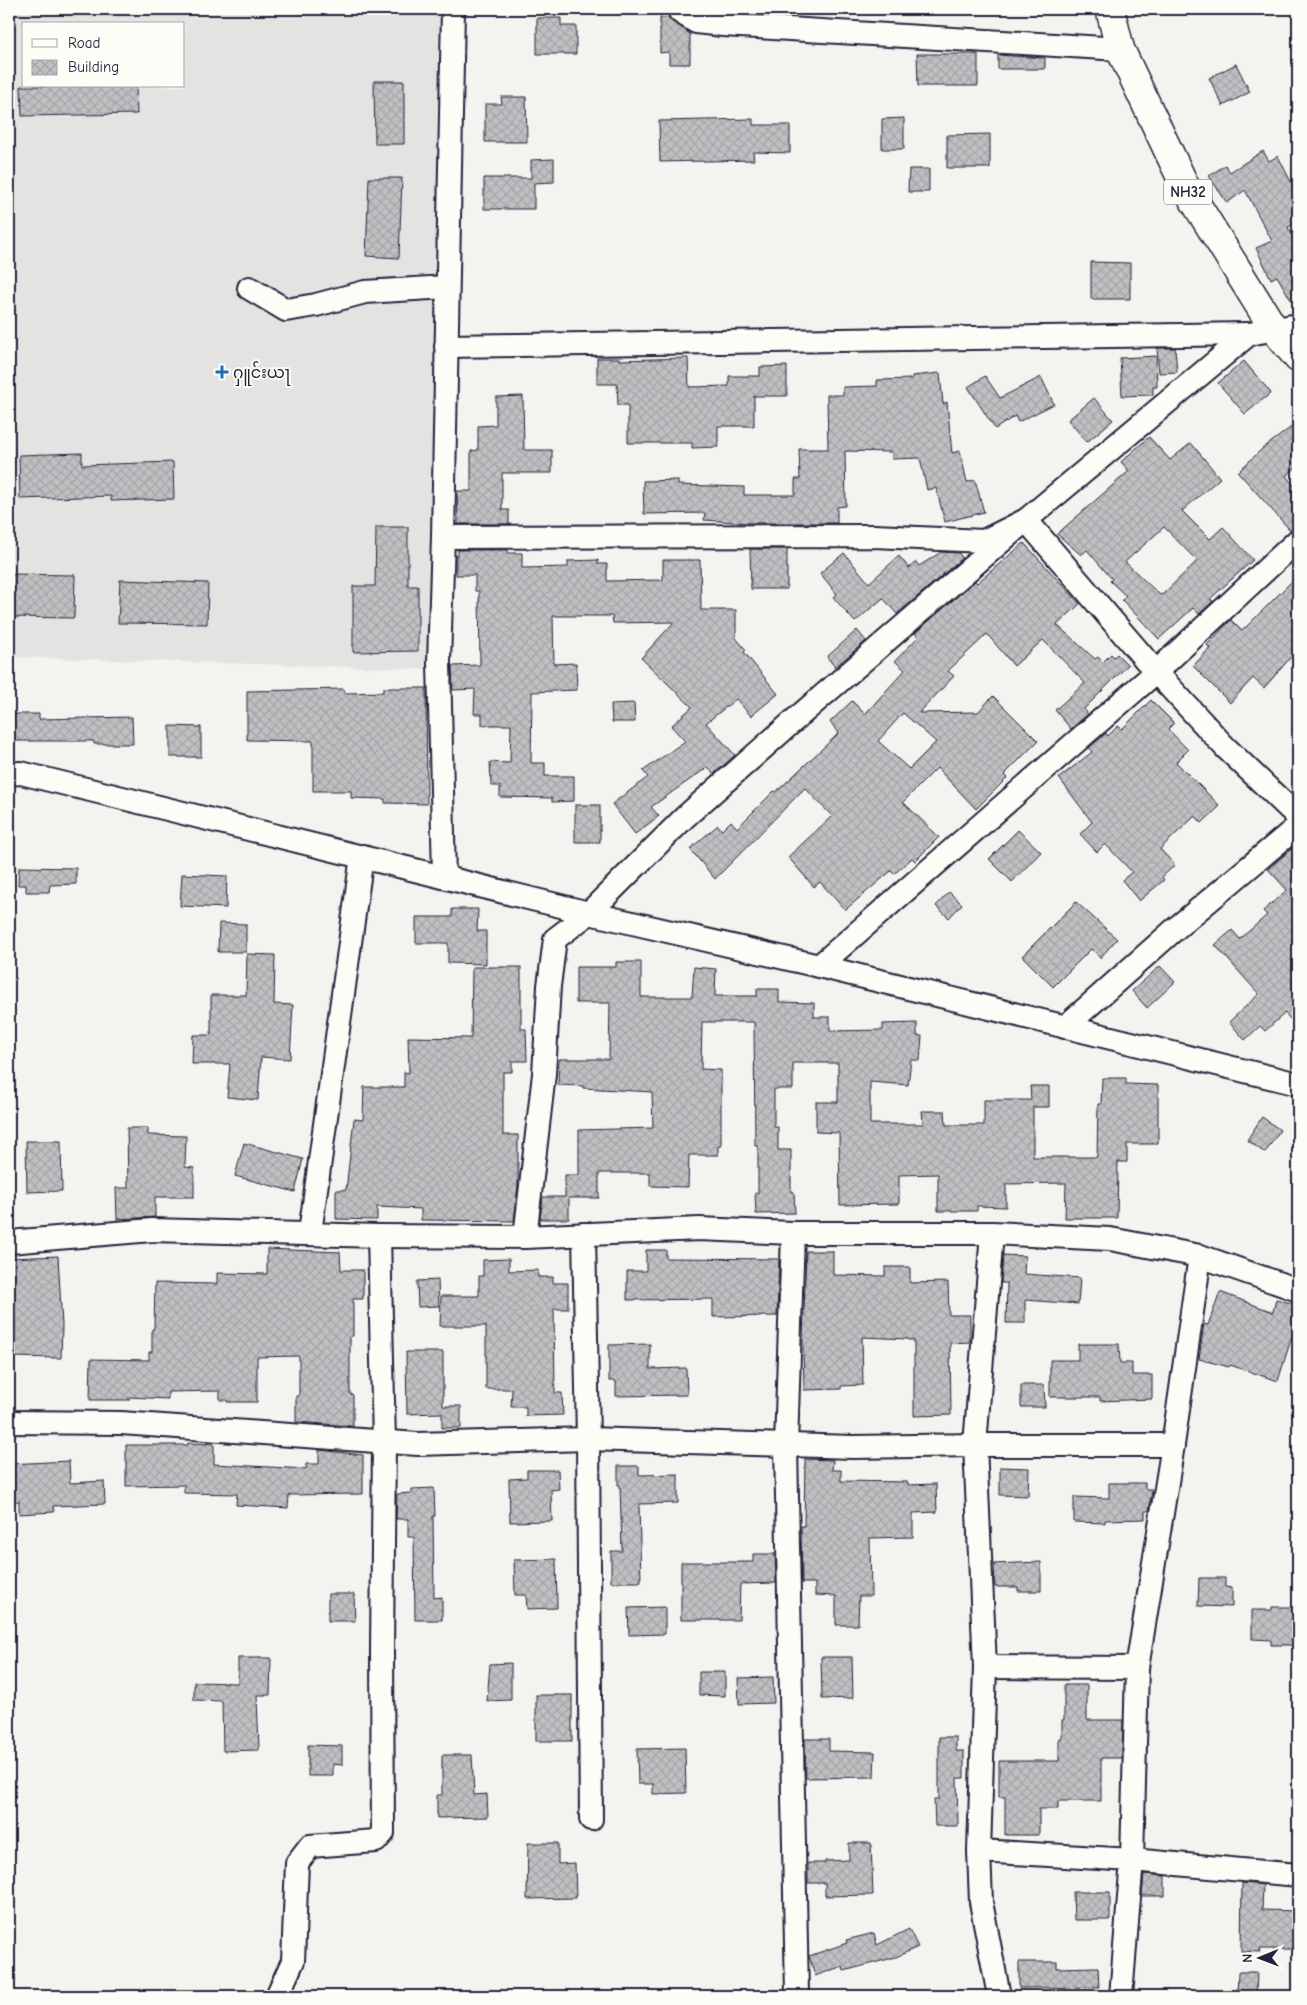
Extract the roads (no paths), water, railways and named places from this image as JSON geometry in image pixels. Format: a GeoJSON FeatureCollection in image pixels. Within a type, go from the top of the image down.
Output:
{"type":"FeatureCollection","features":[{"type":"Feature","properties":{"kind":"highway","name":"NH32"},"geometry":{"type":"LineString","coordinates":[[1110,9],[1120,49],[1185,186],[1274,329],[1298,358]]}},
{"type":"Feature","properties":{"kind":"street"},"geometry":{"type":"LineString","coordinates":[[444,877],[439,662],[453,9]]}},
{"type":"Feature","properties":{"kind":"street"},"geometry":{"type":"LineString","coordinates":[[680,9],[680,12],[696,22],[723,26],[1120,49]]}},
{"type":"Feature","properties":{"kind":"street"},"geometry":{"type":"LineString","coordinates":[[249,288],[286,310],[316,305],[364,292],[447,287]]}},
{"type":"Feature","properties":{"kind":"street"},"geometry":{"type":"LineString","coordinates":[[446,346],[1274,329]]}},
{"type":"Feature","properties":{"kind":"street"},"geometry":{"type":"LineString","coordinates":[[525,1236],[544,1074],[549,986],[555,939],[590,913],[685,817],[1026,520],[1274,329]]}},
{"type":"Feature","properties":{"kind":"street"},"geometry":{"type":"LineString","coordinates":[[443,537],[874,536],[984,540],[1026,520]]}},
{"type":"Feature","properties":{"kind":"street"},"geometry":{"type":"LineString","coordinates":[[1026,520],[1156,672],[1225,747],[1298,818]]}},
{"type":"Feature","properties":{"kind":"street"},"geometry":{"type":"LineString","coordinates":[[819,966],[1156,672],[1298,540]]}},
{"type":"Feature","properties":{"kind":"street"},"geometry":{"type":"LineString","coordinates":[[9,774],[21,773],[590,913],[819,966],[1065,1028],[1294,1078]]}},
{"type":"Feature","properties":{"kind":"street"},"geometry":{"type":"LineString","coordinates":[[1065,1028],[1174,930],[1298,826]]}},
{"type":"Feature","properties":{"kind":"street"},"geometry":{"type":"LineString","coordinates":[[310,1233],[362,856]]}},
{"type":"Feature","properties":{"kind":"street"},"geometry":{"type":"LineString","coordinates":[[9,1242],[152,1230],[379,1236],[525,1236],[699,1229],[793,1233],[992,1233],[1110,1239],[1200,1256],[1298,1290]]}},
{"type":"Feature","properties":{"kind":"street"},"geometry":{"type":"LineString","coordinates":[[793,1233],[786,1446],[798,1994]]}},
{"type":"Feature","properties":{"kind":"street"},"geometry":{"type":"LineString","coordinates":[[992,1233],[975,1445],[985,1667],[979,1851],[981,1902],[999,1996]]}},
{"type":"Feature","properties":{"kind":"street"},"geometry":{"type":"LineString","coordinates":[[584,1234],[588,1439],[591,1819]]}},
{"type":"Feature","properties":{"kind":"street"},"geometry":{"type":"LineString","coordinates":[[277,1996],[292,1960],[297,1863],[310,1846],[376,1841],[384,1832],[382,1651],[384,1442],[379,1236]]}},
{"type":"Feature","properties":{"kind":"street"},"geometry":{"type":"LineString","coordinates":[[1121,1996],[1132,1860],[1137,1668],[1200,1256]]}},
{"type":"Feature","properties":{"kind":"street"},"geometry":{"type":"LineString","coordinates":[[9,1422],[121,1423],[418,1444],[588,1439],[853,1448],[975,1445],[1172,1445]]}},
{"type":"Feature","properties":{"kind":"street"},"geometry":{"type":"LineString","coordinates":[[985,1667],[1137,1668]]}},
{"type":"Feature","properties":{"kind":"street"},"geometry":{"type":"LineString","coordinates":[[979,1851],[1132,1860],[1298,1875]]}},
{"type":"Feature","properties":{"kind":"place","name":"ႁူင်းယႃ"},"geometry":{"type":"Point","coordinates":[222,372]}}]}
